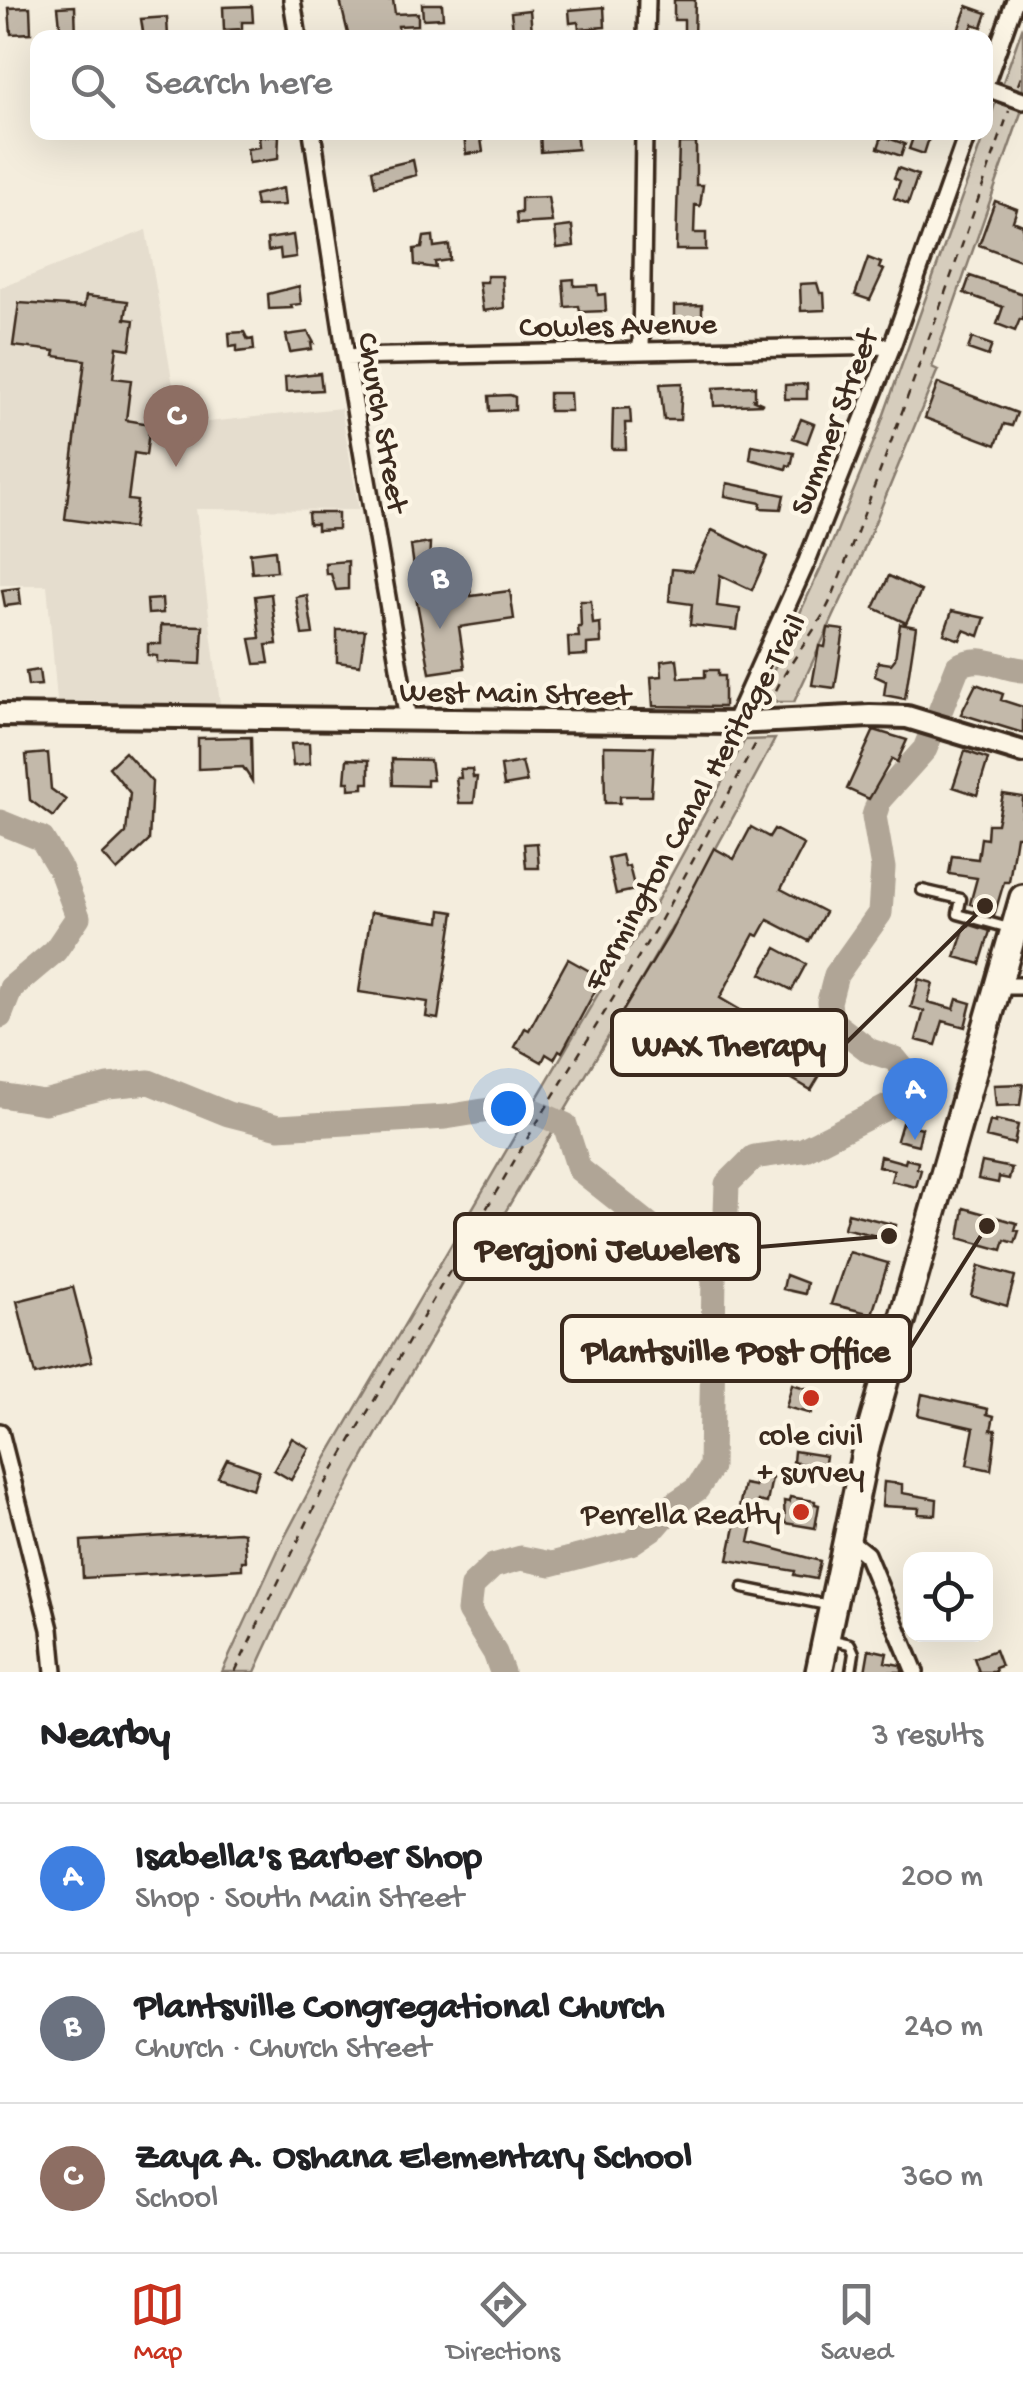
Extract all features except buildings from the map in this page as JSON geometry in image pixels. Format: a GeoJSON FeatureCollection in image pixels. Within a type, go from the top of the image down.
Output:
{"type":"FeatureCollection","features":[{"type":"Feature","properties":{"kind":"highway"},"geometry":{"type":"LineString","coordinates":[[819,1672],[867,1443],[1011,986],[1014,929],[1023,898]]}},
{"type":"Feature","properties":{"kind":"main road","name":"West Main Street"},"geometry":{"type":"LineString","coordinates":[[0,715],[734,723],[870,716],[922,720],[1023,752]]}},
{"type":"Feature","properties":{"kind":"street"},"geometry":{"type":"LineString","coordinates":[[292,0],[297,30]]}},
{"type":"Feature","properties":{"kind":"street"},"geometry":{"type":"LineString","coordinates":[[646,0],[646,30]]}},
{"type":"Feature","properties":{"kind":"street"},"geometry":{"type":"LineString","coordinates":[[993,64],[1015,0]]}},
{"type":"Feature","properties":{"kind":"street"},"geometry":{"type":"LineString","coordinates":[[993,88],[1018,99]]}},
{"type":"Feature","properties":{"kind":"street","name":"Church Street"},"geometry":{"type":"LineString","coordinates":[[313,140],[408,720]]}},
{"type":"Feature","properties":{"kind":"street"},"geometry":{"type":"LineString","coordinates":[[641,350],[644,140]]}},
{"type":"Feature","properties":{"kind":"street","name":"Summer Street"},"geometry":{"type":"LineString","coordinates":[[734,723],[807,561],[892,346],[965,140]]}},
{"type":"Feature","properties":{"kind":"street","name":"Cowles Avenue"},"geometry":{"type":"LineString","coordinates":[[346,357],[892,346]]}},
{"type":"Feature","properties":{"kind":"street"},"geometry":{"type":"LineString","coordinates":[[0,1432],[50,1630],[54,1672]]}},
{"type":"Feature","properties":{"kind":"street"},"geometry":{"type":"LineString","coordinates":[[846,1538],[866,1554],[915,1672]]}},
{"type":"Feature","properties":{"kind":"lane"},"geometry":{"type":"LineString","coordinates":[[922,890],[961,899],[958,914],[1014,929]]}},
{"type":"Feature","properties":{"kind":"lane"},"geometry":{"type":"LineString","coordinates":[[743,1588],[833,1606]]}},
{"type":"Feature","properties":{"kind":"lane"},"geometry":{"type":"LineString","coordinates":[[826,1638],[850,1644],[854,1653],[851,1672]]}},
{"type":"Feature","properties":{"kind":"path","name":"Farmington Canal Heritage Trail"},"geometry":{"type":"LineString","coordinates":[[235,1672],[326,1483],[700,850],[764,722],[777,685],[831,598],[1018,99],[1023,72]]}},
{"type":"Feature","properties":{"kind":"shaded area"},"geometry":{"type":"Polygon","coordinates":[[[1023,26],[1023,107],[932,367],[938,370],[857,566],[794,702],[777,702],[769,694],[768,682],[877,434],[982,140],[993,140],[993,110],[1023,26]]]}},
{"type":"Feature","properties":{"kind":"shaded area"},"geometry":{"type":"Polygon","coordinates":[[[146,230],[180,425],[341,408],[359,510],[196,509],[220,704],[57,701],[47,585],[0,585],[0,288],[146,230]]]}},
{"type":"Feature","properties":{"kind":"shaded area"},"geometry":{"type":"Polygon","coordinates":[[[775,739],[665,938],[359,1466],[255,1672],[222,1672],[281,1544],[327,1457],[605,982],[640,932],[745,740],[775,739]]]}},
{"type":"Feature","properties":{"kind":"waterway"},"geometry":{"type":"LineString","coordinates":[[502,1672],[469,1611],[472,1586],[493,1566],[521,1558],[551,1564],[631,1543],[697,1489],[711,1467],[714,1276],[725,1241],[727,1184],[754,1157],[803,1150],[901,1100],[912,1080],[895,1059],[870,1051],[831,1021],[829,1002],[836,975],[880,913],[883,868],[874,816],[879,800],[925,749],[958,666],[983,661],[1023,670]]}},
{"type":"Feature","properties":{"kind":"waterway"},"geometry":{"type":"LineString","coordinates":[[0,822],[42,839],[61,871],[78,917],[55,951],[11,988],[0,1016]]}},
{"type":"Feature","properties":{"kind":"waterway"},"geometry":{"type":"LineString","coordinates":[[0,1095],[44,1102],[108,1086],[149,1082],[228,1114],[279,1127],[446,1117],[520,1105],[565,1125],[579,1169],[714,1276]]}},
{"type":"Feature","properties":{"kind":"place","name":"Zaya A. Oshana Elementary School"},"geometry":{"type":"Point","coordinates":[176,467]}},
{"type":"Feature","properties":{"kind":"place","name":"Plantsville Congregational Church"},"geometry":{"type":"Point","coordinates":[440,629]}},
{"type":"Feature","properties":{"kind":"place","name":"WAX Therapy"},"geometry":{"type":"Point","coordinates":[985,906]}},
{"type":"Feature","properties":{"kind":"place","name":"Isabella's Barber Shop"},"geometry":{"type":"Point","coordinates":[915,1140]}},
{"type":"Feature","properties":{"kind":"place","name":"Plantsville Post Office"},"geometry":{"type":"Point","coordinates":[987,1226]}},
{"type":"Feature","properties":{"kind":"place","name":"Pergjoni Jewelers"},"geometry":{"type":"Point","coordinates":[889,1236]}},
{"type":"Feature","properties":{"kind":"place","name":"cole civil + survey"},"geometry":{"type":"Point","coordinates":[811,1398]}},
{"type":"Feature","properties":{"kind":"place","name":"Perrella Realty"},"geometry":{"type":"Point","coordinates":[801,1512]}}]}
